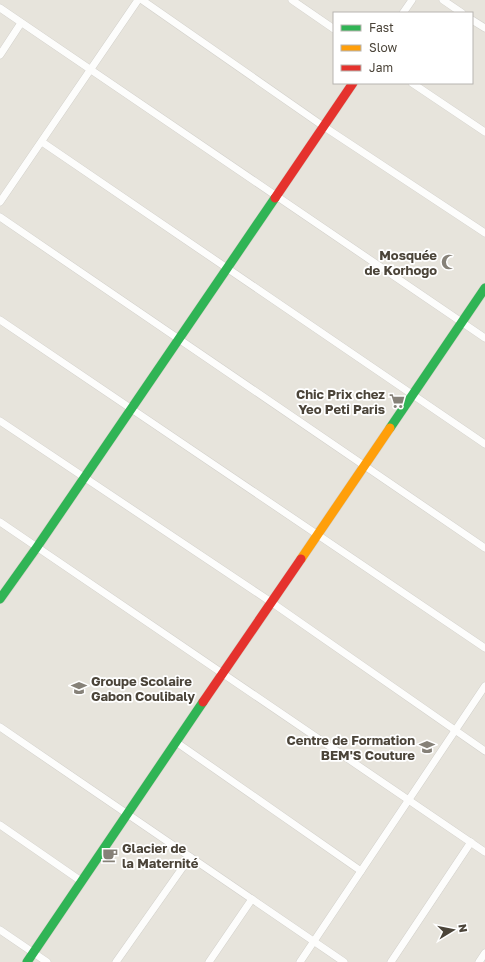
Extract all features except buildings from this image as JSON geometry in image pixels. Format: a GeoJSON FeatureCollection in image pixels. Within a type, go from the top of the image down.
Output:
{"type":"FeatureCollection","features":[{"type":"Feature","properties":{"kind":"street"},"geometry":{"type":"LineString","coordinates":[[0,202],[138,0]]}},
{"type":"Feature","properties":{"kind":"street"},"geometry":{"type":"LineString","coordinates":[[142,0],[323,126],[485,233]]}},
{"type":"Feature","properties":{"kind":"street"},"geometry":{"type":"LineString","coordinates":[[292,0],[333,29]]}},
{"type":"Feature","properties":{"kind":"street"},"geometry":{"type":"LineString","coordinates":[[404,12],[412,0]]}},
{"type":"Feature","properties":{"kind":"street"},"geometry":{"type":"LineString","coordinates":[[443,0],[461,12]]}},
{"type":"Feature","properties":{"kind":"street"},"geometry":{"type":"LineString","coordinates":[[0,8],[485,338]]}},
{"type":"Feature","properties":{"kind":"street"},"geometry":{"type":"LineString","coordinates":[[473,21],[485,28]]}},
{"type":"Feature","properties":{"kind":"street"},"geometry":{"type":"LineString","coordinates":[[0,54],[21,23]]}},
{"type":"Feature","properties":{"kind":"street"},"geometry":{"type":"LineString","coordinates":[[0,599],[37,548],[352,84]]}},
{"type":"Feature","properties":{"kind":"street"},"geometry":{"type":"LineString","coordinates":[[413,84],[485,132]]}},
{"type":"Feature","properties":{"kind":"street"},"geometry":{"type":"LineString","coordinates":[[42,142],[485,444]]}},
{"type":"Feature","properties":{"kind":"street"},"geometry":{"type":"LineString","coordinates":[[0,217],[180,338],[485,548]]}},
{"type":"Feature","properties":{"kind":"street"},"geometry":{"type":"LineString","coordinates":[[27,962],[485,288]]}},
{"type":"Feature","properties":{"kind":"street"},"geometry":{"type":"LineString","coordinates":[[0,320],[485,648]]}},
{"type":"Feature","properties":{"kind":"street"},"geometry":{"type":"LineString","coordinates":[[0,421],[271,602],[485,751]]}},
{"type":"Feature","properties":{"kind":"street"},"geometry":{"type":"LineString","coordinates":[[0,522],[485,852]]}},
{"type":"Feature","properties":{"kind":"street"},"geometry":{"type":"LineString","coordinates":[[300,962],[485,686]]}},
{"type":"Feature","properties":{"kind":"street"},"geometry":{"type":"LineString","coordinates":[[0,727],[344,962]]}},
{"type":"Feature","properties":{"kind":"street"},"geometry":{"type":"LineString","coordinates":[[176,742],[361,871]]}},
{"type":"Feature","properties":{"kind":"street"},"geometry":{"type":"LineString","coordinates":[[0,826],[81,881]]}},
{"type":"Feature","properties":{"kind":"street"},"geometry":{"type":"LineString","coordinates":[[391,962],[471,842]]}},
{"type":"Feature","properties":{"kind":"street"},"geometry":{"type":"LineString","coordinates":[[116,962],[190,857]]}},
{"type":"Feature","properties":{"kind":"street"},"geometry":{"type":"LineString","coordinates":[[209,962],[252,899]]}},
{"type":"Feature","properties":{"kind":"street"},"geometry":{"type":"LineString","coordinates":[[0,930],[47,962]]}},
{"type":"Feature","properties":{"kind":"street"},"geometry":{"type":"LineString","coordinates":[[479,962],[485,954]]}},
{"type":"Feature","properties":{"kind":"shaded area"},"geometry":{"type":"Polygon","coordinates":[[[0,0],[485,0],[485,962],[0,962],[0,0]]]}},
{"type":"Feature","properties":{"kind":"traffic: fast"},"geometry":{"type":"LineString","coordinates":[[0,599],[275,198]]}},
{"type":"Feature","properties":{"kind":"traffic: fast"},"geometry":{"type":"LineString","coordinates":[[390,428],[485,288]]}},
{"type":"Feature","properties":{"kind":"traffic: fast"},"geometry":{"type":"LineString","coordinates":[[27,962],[203,702]]}},
{"type":"Feature","properties":{"kind":"traffic: slow"},"geometry":{"type":"LineString","coordinates":[[301,559],[390,428]]}},
{"type":"Feature","properties":{"kind":"traffic: jam"},"geometry":{"type":"LineString","coordinates":[[275,198],[352,84]]}},
{"type":"Feature","properties":{"kind":"traffic: jam"},"geometry":{"type":"LineString","coordinates":[[203,702],[301,559]]}},
{"type":"Feature","properties":{"kind":"place","name":"Mosquée de Korhogo"},"geometry":{"type":"Point","coordinates":[449,262]}},
{"type":"Feature","properties":{"kind":"place","name":"Chic Prix chez Yeo Peti Paris"},"geometry":{"type":"Point","coordinates":[397,401]}},
{"type":"Feature","properties":{"kind":"place","name":"Groupe Scolaire Gabon Coulibaly"},"geometry":{"type":"Point","coordinates":[79,688]}},
{"type":"Feature","properties":{"kind":"place","name":"Centre de Formation BEM'S Couture"},"geometry":{"type":"Point","coordinates":[427,747]}},
{"type":"Feature","properties":{"kind":"place","name":"Glacier de la Maternité"},"geometry":{"type":"Point","coordinates":[110,855]}}]}
